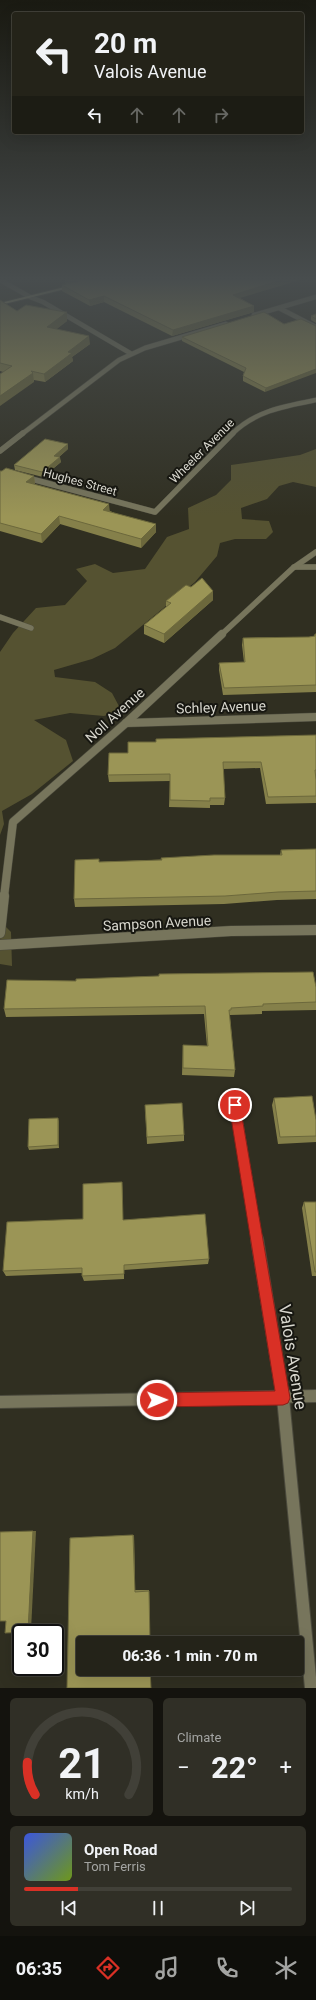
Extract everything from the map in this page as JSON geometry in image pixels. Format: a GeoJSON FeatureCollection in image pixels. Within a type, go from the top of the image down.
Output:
{"type":"FeatureCollection","features":[{"type":"Feature","properties":{"kind":"street"},"geometry":{"type":"LineString","coordinates":[[0,451],[121,359]]}},
{"type":"Feature","properties":{"kind":"street","name":"Wheeler Avenue"},"geometry":{"type":"LineString","coordinates":[[155,512],[242,425],[264,412],[316,400]]}},
{"type":"Feature","properties":{"kind":"street","name":"Hughes Street"},"geometry":{"type":"LineString","coordinates":[[14,474],[155,512]]}},
{"type":"Feature","properties":{"kind":"street","name":"Noll Avenue"},"geometry":{"type":"LineString","coordinates":[[0,933],[13,822],[126,723],[293,568],[316,552]]}},
{"type":"Feature","properties":{"kind":"street"},"geometry":{"type":"LineString","coordinates":[[293,568],[316,567]]}},
{"type":"Feature","properties":{"kind":"street"},"geometry":{"type":"LineString","coordinates":[[0,618],[31,628]]}},
{"type":"Feature","properties":{"kind":"street","name":"Schley Avenue"},"geometry":{"type":"LineString","coordinates":[[126,723],[316,717]]}},
{"type":"Feature","properties":{"kind":"street","name":"Sampson Avenue"},"geometry":{"type":"LineString","coordinates":[[0,945],[231,931],[316,930]]}},
{"type":"Feature","properties":{"kind":"street","name":"Valois Avenue"},"geometry":{"type":"LineString","coordinates":[[235,1105],[283,1398],[311,1688]]}},
{"type":"Feature","properties":{"kind":"street"},"geometry":{"type":"LineString","coordinates":[[0,1402],[283,1398],[316,1396]]}},
{"type":"Feature","properties":{"kind":"shaded area"},"geometry":{"type":"Polygon","coordinates":[[[316,449],[316,487],[293,482],[279,486],[267,499],[241,508],[242,519],[269,521],[273,532],[266,539],[235,539],[220,543],[217,556],[195,582],[115,648],[92,659],[54,670],[55,677],[95,682],[112,693],[121,710],[104,716],[70,713],[34,720],[66,740],[73,761],[32,794],[2,811],[4,824],[0,835],[0,652],[13,633],[36,608],[65,605],[87,581],[76,569],[95,564],[113,573],[145,569],[167,537],[189,529],[188,508],[216,495],[231,480],[231,465],[300,455],[316,449]]]}},
{"type":"Feature","properties":{"kind":"shaded area"},"geometry":{"type":"Polygon","coordinates":[[[0,921],[11,932],[12,966],[0,964],[0,921]]]}},
{"type":"Feature","properties":{"kind":"building"},"geometry":{"type":"Polygon","coordinates":[[[0,359],[64,359],[44,374],[31,371],[33,373],[0,396],[0,374],[12,366],[0,363],[0,359]]]}},
{"type":"Feature","properties":{"kind":"building"},"geometry":{"type":"Polygon","coordinates":[[[227,359],[316,359],[316,369],[266,388],[243,376],[246,368],[227,359]]]}},
{"type":"Feature","properties":{"kind":"building"},"geometry":{"type":"Polygon","coordinates":[[[45,439],[68,444],[54,456],[60,457],[42,472],[14,465],[45,439]]]}},
{"type":"Feature","properties":{"kind":"building"},"geometry":{"type":"Polygon","coordinates":[[[6,468],[34,476],[26,482],[109,504],[103,510],[156,524],[141,539],[59,516],[41,534],[0,523],[0,471],[6,468]]]}},
{"type":"Feature","properties":{"kind":"building"},"geometry":{"type":"Polygon","coordinates":[[[202,578],[213,591],[164,634],[144,625],[171,603],[166,601],[186,585],[191,587],[202,578]]]}},
{"type":"Feature","properties":{"kind":"building"},"geometry":{"type":"Polygon","coordinates":[[[315,634],[316,685],[224,688],[219,663],[245,662],[243,638],[309,637],[315,636],[315,634]]]}},
{"type":"Feature","properties":{"kind":"building"},"geometry":{"type":"Polygon","coordinates":[[[316,735],[316,796],[268,797],[261,762],[223,762],[225,798],[210,798],[210,801],[170,800],[170,774],[108,775],[109,753],[128,753],[128,742],[156,742],[156,739],[316,735]]]}},
{"type":"Feature","properties":{"kind":"building"},"geometry":{"type":"Polygon","coordinates":[[[316,849],[316,891],[225,896],[74,899],[75,860],[99,859],[99,862],[162,860],[161,858],[214,855],[282,855],[281,850],[316,849]]]}},
{"type":"Feature","properties":{"kind":"building"},"geometry":{"type":"Polygon","coordinates":[[[313,972],[316,987],[316,1002],[263,1004],[263,1006],[231,1008],[231,1010],[229,1010],[235,1070],[183,1068],[183,1045],[208,1046],[205,1006],[4,1009],[7,980],[76,981],[76,979],[159,976],[159,974],[313,972]]]}},
{"type":"Feature","properties":{"kind":"building"},"geometry":{"type":"Polygon","coordinates":[[[312,1096],[316,1120],[316,1136],[280,1137],[274,1098],[312,1096]]]}},
{"type":"Feature","properties":{"kind":"building"},"geometry":{"type":"Polygon","coordinates":[[[182,1103],[184,1135],[147,1137],[145,1105],[182,1103]]]}},
{"type":"Feature","properties":{"kind":"building"},"geometry":{"type":"Polygon","coordinates":[[[58,1118],[58,1145],[28,1147],[29,1119],[58,1118]]]}},
{"type":"Feature","properties":{"kind":"building"},"geometry":{"type":"Polygon","coordinates":[[[122,1182],[123,1220],[205,1214],[209,1259],[124,1265],[124,1274],[82,1276],[82,1268],[3,1271],[7,1222],[83,1219],[83,1184],[122,1182]]]}},
{"type":"Feature","properties":{"kind":"building"},"geometry":{"type":"Polygon","coordinates":[[[304,1202],[316,1202],[316,1272],[315,1272],[304,1202]]]}},
{"type":"Feature","properties":{"kind":"building"},"geometry":{"type":"Polygon","coordinates":[[[33,1531],[28,1624],[12,1624],[12,1633],[5,1633],[6,1621],[0,1621],[0,1532],[33,1531]]]}},
{"type":"Feature","properties":{"kind":"building"},"geometry":{"type":"Polygon","coordinates":[[[133,1535],[135,1592],[149,1591],[150,1636],[76,1636],[76,1676],[150,1676],[151,1688],[67,1688],[70,1538],[133,1535]]]}},
{"type":"Feature","properties":{"kind":"route"},"geometry":{"type":"LineString","coordinates":[[157,1400],[283,1398],[235,1105]]}}]}
